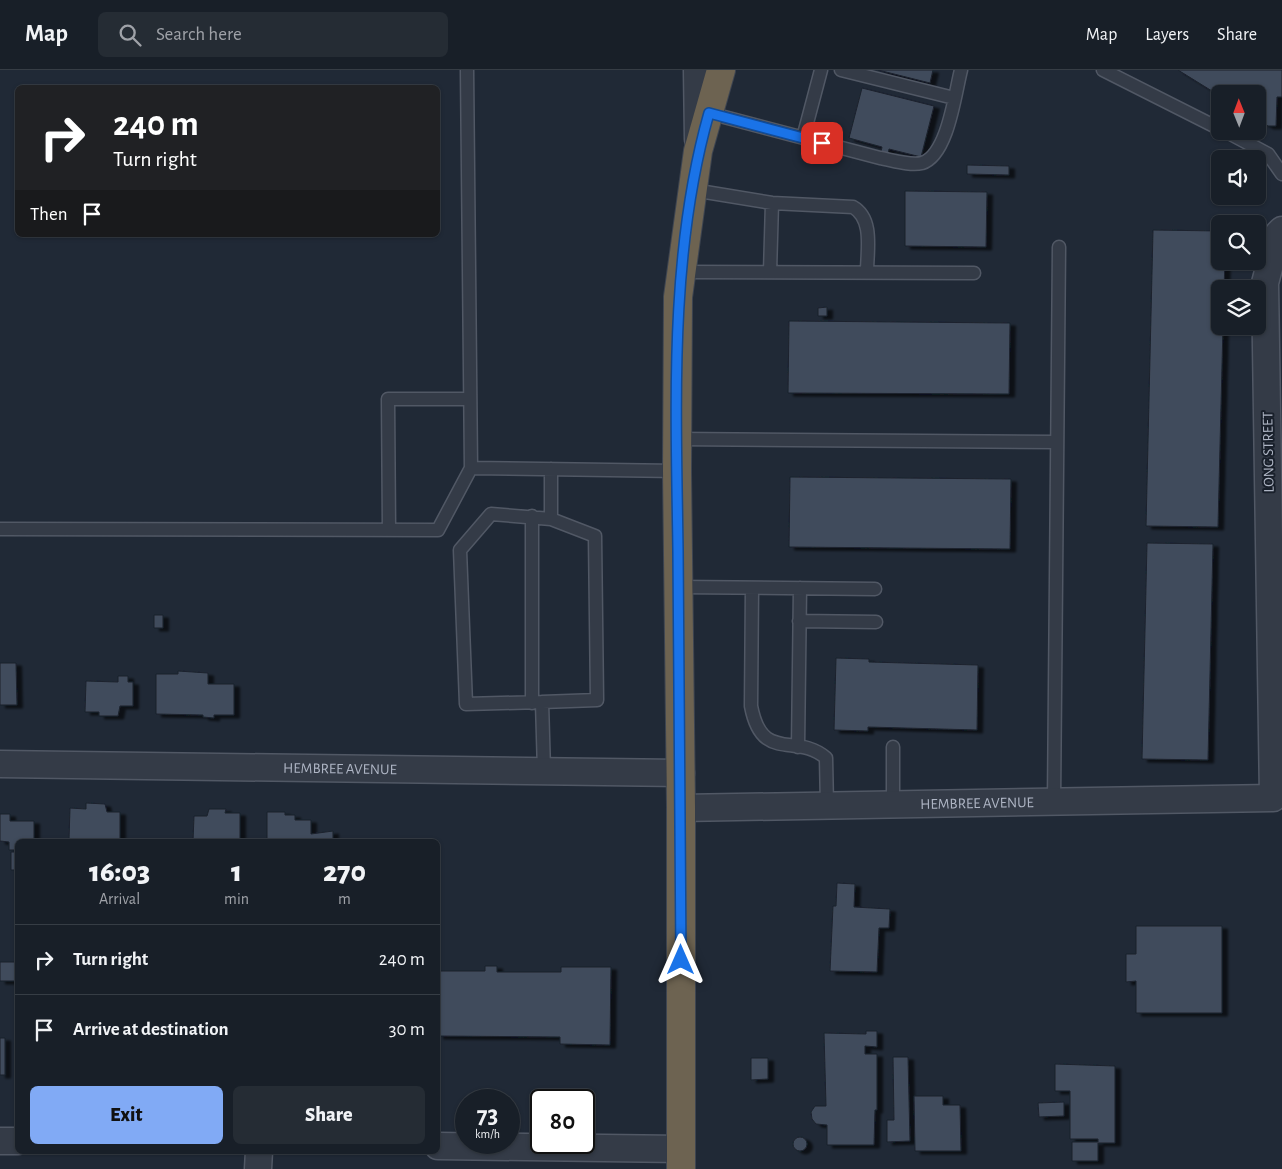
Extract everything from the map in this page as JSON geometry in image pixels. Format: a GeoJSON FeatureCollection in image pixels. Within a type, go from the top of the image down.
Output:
{"type":"FeatureCollection","features":[{"type":"Feature","properties":{"kind":"highway"},"geometry":{"type":"LineString","coordinates":[[681,1159],[681,808],[676,471],[678,297],[698,151],[721,70]]}},
{"type":"Feature","properties":{"kind":"street"},"geometry":{"type":"LineString","coordinates":[[697,70],[698,151]]}},
{"type":"Feature","properties":{"kind":"street","name":"LONG STREET"},"geometry":{"type":"LineString","coordinates":[[1278,798],[1265,283],[1278,234],[1282,230]]}},
{"type":"Feature","properties":{"kind":"street","name":"HEMBREE AVENUE"},"geometry":{"type":"LineString","coordinates":[[0,764],[680,773]]}},
{"type":"Feature","properties":{"kind":"street","name":"HEMBREE AVENUE"},"geometry":{"type":"LineString","coordinates":[[681,808],[1278,798]]}},
{"type":"Feature","properties":{"kind":"street"},"geometry":{"type":"LineString","coordinates":[[0,1141],[15,1141]]}},
{"type":"Feature","properties":{"kind":"street"},"geometry":{"type":"LineString","coordinates":[[440,1146],[681,1159]]}},
{"type":"Feature","properties":{"kind":"street"},"geometry":{"type":"LineString","coordinates":[[258,1169],[259,1154]]}},
{"type":"Feature","properties":{"kind":"lane"},"geometry":{"type":"LineString","coordinates":[[0,529],[438,530],[471,468],[467,70]]}},
{"type":"Feature","properties":{"kind":"lane"},"geometry":{"type":"LineString","coordinates":[[803,138],[821,70]]}},
{"type":"Feature","properties":{"kind":"lane"},"geometry":{"type":"LineString","coordinates":[[841,70],[857,72],[954,98]]}},
{"type":"Feature","properties":{"kind":"lane"},"geometry":{"type":"LineString","coordinates":[[709,113],[880,158],[922,163],[934,155],[944,140],[961,70]]}},
{"type":"Feature","properties":{"kind":"lane"},"geometry":{"type":"LineString","coordinates":[[1103,70],[1118,74],[1211,124]]}},
{"type":"Feature","properties":{"kind":"lane"},"geometry":{"type":"LineString","coordinates":[[1242,140],[1268,154],[1282,174]]}},
{"type":"Feature","properties":{"kind":"lane"},"geometry":{"type":"LineString","coordinates":[[693,190],[772,203],[838,204],[853,207],[862,212],[867,221],[868,272]]}},
{"type":"Feature","properties":{"kind":"lane"},"geometry":{"type":"LineString","coordinates":[[770,272],[772,203]]}},
{"type":"Feature","properties":{"kind":"lane"},"geometry":{"type":"LineString","coordinates":[[1054,801],[1059,247]]}},
{"type":"Feature","properties":{"kind":"lane"},"geometry":{"type":"LineString","coordinates":[[681,272],[974,273]]}},
{"type":"Feature","properties":{"kind":"lane"},"geometry":{"type":"LineString","coordinates":[[389,530],[388,399],[470,399]]}},
{"type":"Feature","properties":{"kind":"lane"},"geometry":{"type":"LineString","coordinates":[[677,439],[1056,442]]}},
{"type":"Feature","properties":{"kind":"lane"},"geometry":{"type":"LineString","coordinates":[[471,468],[676,471]]}},
{"type":"Feature","properties":{"kind":"lane"},"geometry":{"type":"LineString","coordinates":[[551,470],[551,519]]}},
{"type":"Feature","properties":{"kind":"lane"},"geometry":{"type":"LineString","coordinates":[[491,514],[532,516],[551,519],[595,536],[598,700],[466,704],[460,550],[491,514]]}},
{"type":"Feature","properties":{"kind":"lane"},"geometry":{"type":"LineString","coordinates":[[532,516],[537,702],[544,771]]}},
{"type":"Feature","properties":{"kind":"lane"},"geometry":{"type":"LineString","coordinates":[[678,587],[875,589]]}},
{"type":"Feature","properties":{"kind":"lane"},"geometry":{"type":"LineString","coordinates":[[752,588],[751,706],[754,719],[759,732],[770,741],[780,745],[818,751],[826,758],[827,806]]}},
{"type":"Feature","properties":{"kind":"lane"},"geometry":{"type":"LineString","coordinates":[[798,747],[800,588]]}},
{"type":"Feature","properties":{"kind":"lane"},"geometry":{"type":"LineString","coordinates":[[799,621],[876,622]]}},
{"type":"Feature","properties":{"kind":"lane"},"geometry":{"type":"LineString","coordinates":[[893,747],[893,805]]}},
{"type":"Feature","properties":{"kind":"building"},"geometry":{"type":"Polygon","coordinates":[[[878,70],[933,70],[930,83],[878,70]]]}},
{"type":"Feature","properties":{"kind":"building"},"geometry":{"type":"Polygon","coordinates":[[[1178,70],[1282,70],[1282,97],[1277,97],[1276,126],[1266,125],[1266,85],[1211,85],[1211,90],[1178,70]]]}},
{"type":"Feature","properties":{"kind":"building"},"geometry":{"type":"Polygon","coordinates":[[[862,88],[934,106],[921,157],[889,149],[888,154],[881,152],[882,147],[849,138],[862,88]]]}},
{"type":"Feature","properties":{"kind":"building"},"geometry":{"type":"Polygon","coordinates":[[[967,165],[1009,166],[1009,175],[967,174],[967,165]]]}},
{"type":"Feature","properties":{"kind":"building"},"geometry":{"type":"Polygon","coordinates":[[[905,191],[987,192],[986,247],[905,246],[905,191]]]}},
{"type":"Feature","properties":{"kind":"building"},"geometry":{"type":"Polygon","coordinates":[[[1153,230],[1211,231],[1211,270],[1225,270],[1224,280],[1211,280],[1211,335],[1223,335],[1218,527],[1146,526],[1153,230]]]}},
{"type":"Feature","properties":{"kind":"building"},"geometry":{"type":"Polygon","coordinates":[[[827,307],[827,316],[818,316],[818,308],[827,307]]]}},
{"type":"Feature","properties":{"kind":"building"},"geometry":{"type":"Polygon","coordinates":[[[789,321],[1010,323],[1009,394],[788,393],[789,321]]]}},
{"type":"Feature","properties":{"kind":"building"},"geometry":{"type":"Polygon","coordinates":[[[790,477],[1011,479],[1010,549],[789,547],[790,477]]]}},
{"type":"Feature","properties":{"kind":"building"},"geometry":{"type":"Polygon","coordinates":[[[1147,543],[1213,544],[1208,760],[1142,759],[1147,543]]]}},
{"type":"Feature","properties":{"kind":"building"},"geometry":{"type":"Polygon","coordinates":[[[154,615],[163,615],[163,628],[154,628],[154,615]]]}},
{"type":"Feature","properties":{"kind":"building"},"geometry":{"type":"Polygon","coordinates":[[[836,658],[869,659],[869,662],[978,665],[977,730],[868,727],[868,731],[834,730],[836,658]]]}},
{"type":"Feature","properties":{"kind":"building"},"geometry":{"type":"Polygon","coordinates":[[[0,663],[16,663],[17,705],[0,705],[0,663]]]}},
{"type":"Feature","properties":{"kind":"building"},"geometry":{"type":"Polygon","coordinates":[[[178,671],[208,673],[208,684],[234,684],[234,715],[214,715],[214,718],[203,717],[203,715],[156,714],[156,674],[178,674],[178,671]]]}},
{"type":"Feature","properties":{"kind":"building"},"geometry":{"type":"Polygon","coordinates":[[[118,676],[128,676],[128,682],[133,682],[133,706],[120,706],[118,716],[99,716],[99,712],[85,712],[86,681],[118,682],[118,676]]]}},
{"type":"Feature","properties":{"kind":"building"},"geometry":{"type":"Polygon","coordinates":[[[86,803],[105,804],[107,812],[120,812],[120,839],[69,839],[70,808],[86,809],[86,803]]]}},
{"type":"Feature","properties":{"kind":"building"},"geometry":{"type":"Polygon","coordinates":[[[209,809],[226,809],[225,813],[240,813],[240,839],[193,839],[194,816],[207,816],[209,809]]]}},
{"type":"Feature","properties":{"kind":"building"},"geometry":{"type":"Polygon","coordinates":[[[267,812],[285,812],[285,815],[295,815],[295,820],[311,820],[311,834],[333,831],[333,839],[267,839],[267,812]]]}},
{"type":"Feature","properties":{"kind":"building"},"geometry":{"type":"Polygon","coordinates":[[[0,814],[10,814],[10,821],[34,821],[34,839],[15,839],[15,850],[9,850],[9,842],[0,841],[0,814]]]}},
{"type":"Feature","properties":{"kind":"building"},"geometry":{"type":"Polygon","coordinates":[[[11,852],[15,852],[15,870],[11,870],[11,852]]]}},
{"type":"Feature","properties":{"kind":"building"},"geometry":{"type":"Polygon","coordinates":[[[837,883],[855,884],[854,907],[890,909],[889,928],[879,928],[877,972],[830,971],[833,906],[836,906],[837,883]]]}},
{"type":"Feature","properties":{"kind":"building"},"geometry":{"type":"Polygon","coordinates":[[[1136,926],[1222,926],[1222,1013],[1136,1013],[1136,981],[1126,982],[1126,954],[1136,954],[1136,926]]]}},
{"type":"Feature","properties":{"kind":"building"},"geometry":{"type":"Polygon","coordinates":[[[0,962],[15,962],[15,981],[0,981],[0,962]]]}},
{"type":"Feature","properties":{"kind":"building"},"geometry":{"type":"Polygon","coordinates":[[[485,966],[497,966],[497,972],[561,972],[561,967],[611,967],[610,1045],[560,1044],[560,1037],[440,1036],[440,971],[485,971],[485,966]]]}},
{"type":"Feature","properties":{"kind":"building"},"geometry":{"type":"Polygon","coordinates":[[[866,1031],[877,1031],[877,1047],[865,1046],[865,1054],[877,1054],[877,1110],[875,1110],[874,1145],[827,1145],[827,1125],[816,1124],[812,1119],[811,1112],[815,1106],[826,1106],[824,1033],[866,1034],[866,1031]]]}},
{"type":"Feature","properties":{"kind":"building"},"geometry":{"type":"Polygon","coordinates":[[[0,1038],[5,1038],[5,1075],[0,1075],[0,1038]]]}},
{"type":"Feature","properties":{"kind":"building"},"geometry":{"type":"Polygon","coordinates":[[[893,1057],[908,1057],[910,1141],[887,1142],[887,1120],[894,1120],[893,1057]]]}},
{"type":"Feature","properties":{"kind":"building"},"geometry":{"type":"Polygon","coordinates":[[[751,1058],[768,1058],[768,1079],[751,1080],[751,1058]]]}},
{"type":"Feature","properties":{"kind":"building"},"geometry":{"type":"Polygon","coordinates":[[[1055,1064],[1115,1066],[1115,1143],[1098,1143],[1098,1161],[1072,1161],[1072,1142],[1098,1142],[1098,1139],[1070,1139],[1070,1091],[1055,1091],[1055,1064]]]}},
{"type":"Feature","properties":{"kind":"building"},"geometry":{"type":"Polygon","coordinates":[[[914,1096],[943,1096],[943,1105],[960,1105],[961,1151],[915,1151],[914,1096]]]}},
{"type":"Feature","properties":{"kind":"building"},"geometry":{"type":"Polygon","coordinates":[[[1064,1102],[1064,1116],[1039,1117],[1038,1103],[1064,1102]]]}},
{"type":"Feature","properties":{"kind":"building"},"geometry":{"type":"Polygon","coordinates":[[[797,1137],[803,1137],[807,1144],[803,1151],[797,1151],[793,1147],[793,1141],[797,1137]]]}},
{"type":"Feature","properties":{"kind":"route"},"geometry":{"type":"LineString","coordinates":[[681,960],[681,790],[676,471],[678,297],[698,151],[709,113],[822,143]]}}]}
